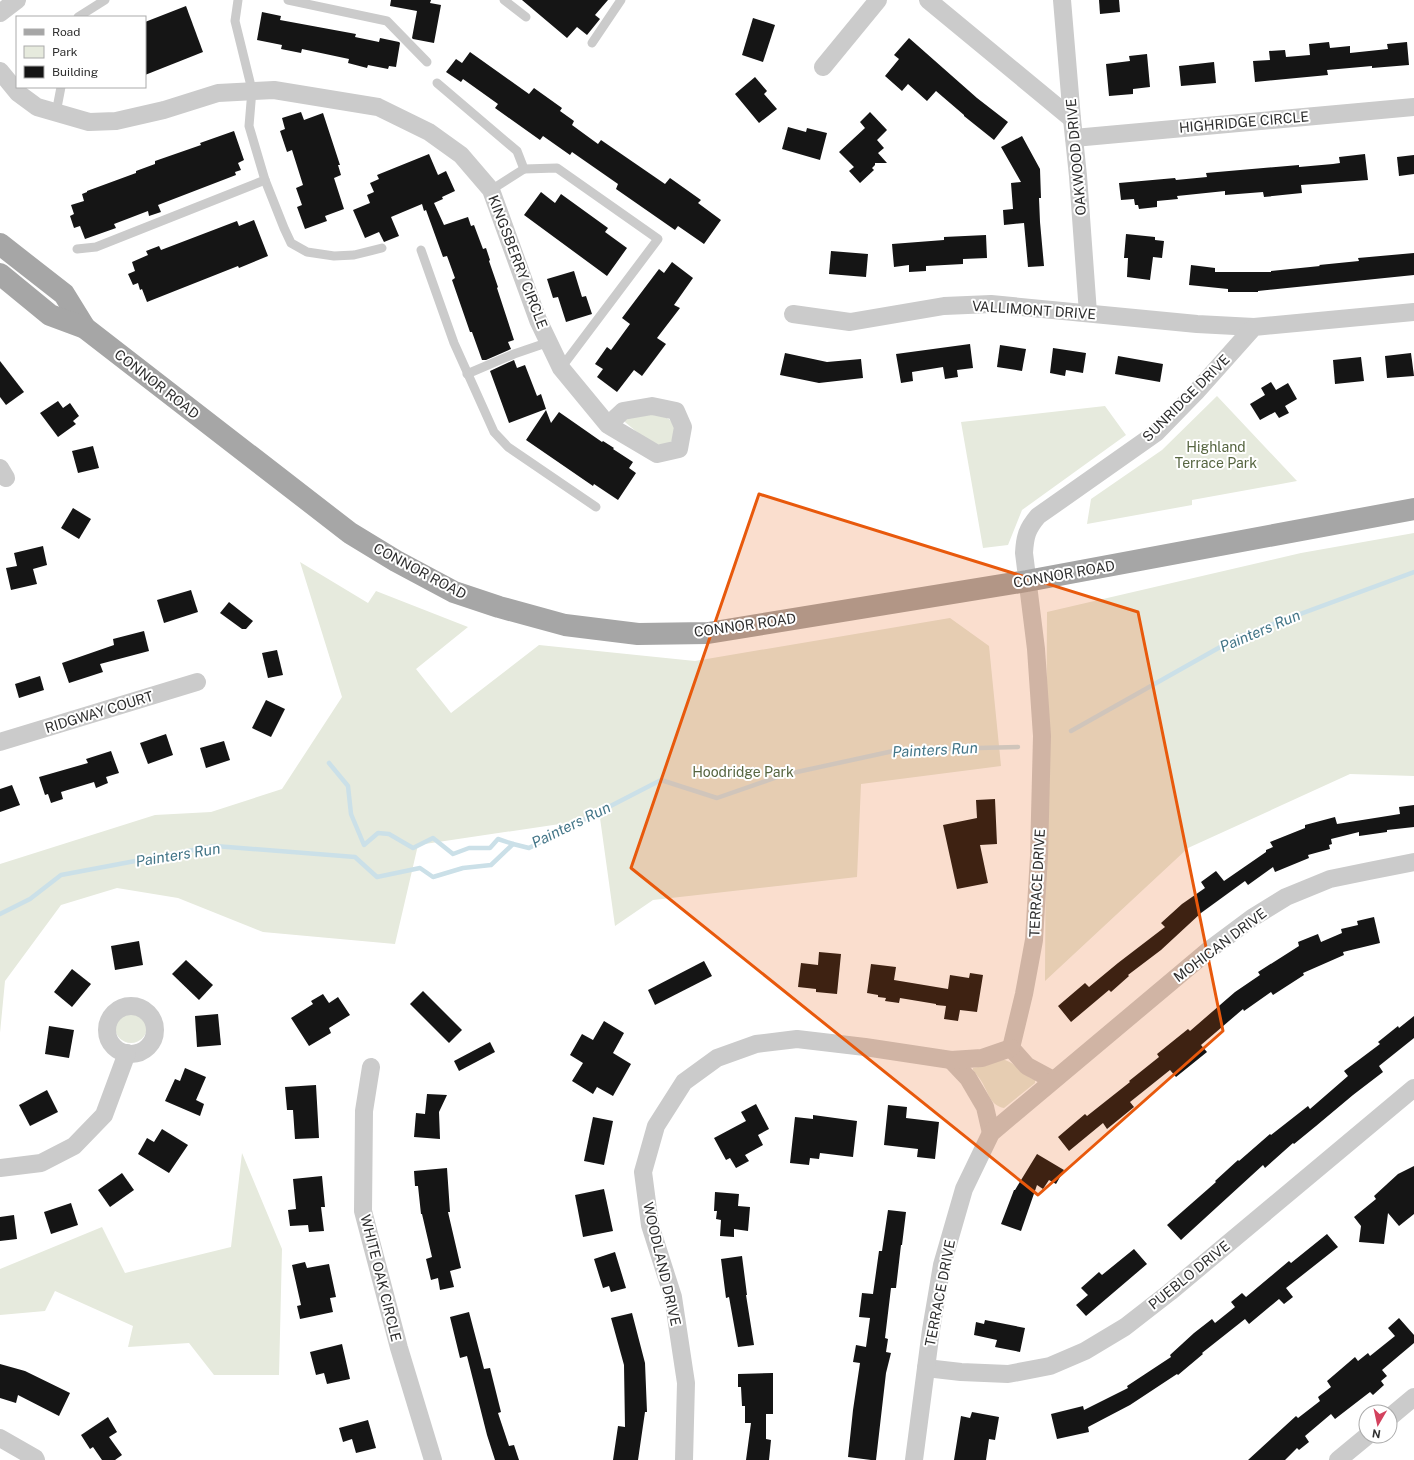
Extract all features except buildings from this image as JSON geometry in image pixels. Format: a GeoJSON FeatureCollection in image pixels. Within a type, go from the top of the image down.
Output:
{"type":"FeatureCollection","features":[{"type":"Feature","properties":{"kind":"main road","name":"CONNOR ROAD"},"geometry":{"type":"LineString","coordinates":[[0,244],[64,294],[85,328]]}},
{"type":"Feature","properties":{"kind":"main road","name":"CONNOR ROAD"},"geometry":{"type":"LineString","coordinates":[[0,274],[50,315],[85,328],[350,533],[454,592],[499,607],[565,625],[638,634],[708,633],[1028,581],[1414,509]]}},
{"type":"Feature","properties":{"kind":"street"},"geometry":{"type":"LineString","coordinates":[[0,13],[17,0]]}},
{"type":"Feature","properties":{"kind":"street"},"geometry":{"type":"LineString","coordinates":[[822,67],[878,0]]}},
{"type":"Feature","properties":{"kind":"street"},"geometry":{"type":"LineString","coordinates":[[928,0],[1072,120]]}},
{"type":"Feature","properties":{"kind":"street","name":"OAKWOOD DRIVE"},"geometry":{"type":"LineString","coordinates":[[1062,0],[1078,176],[1088,314]]}},
{"type":"Feature","properties":{"kind":"street","name":"KINGSBERRY CIRCLE"},"geometry":{"type":"LineString","coordinates":[[0,71],[18,93],[37,107],[89,122],[116,121],[164,110],[218,93],[274,90],[378,107],[429,132],[461,155],[491,190],[538,320],[561,368],[608,425]]}},
{"type":"Feature","properties":{"kind":"street","name":"HIGHRIDGE CIRCLE"},"geometry":{"type":"LineString","coordinates":[[1074,138],[1414,107]]}},
{"type":"Feature","properties":{"kind":"street","name":"VALLIMONT DRIVE"},"geometry":{"type":"LineString","coordinates":[[793,314],[850,322],[944,306],[991,304],[1197,324],[1254,327]]}},
{"type":"Feature","properties":{"kind":"street"},"geometry":{"type":"LineString","coordinates":[[1254,327],[1414,312]]}},
{"type":"Feature","properties":{"kind":"street","name":"SUNRIDGE DRIVE"},"geometry":{"type":"LineString","coordinates":[[1028,581],[1024,553],[1025,540],[1029,527],[1038,516],[1156,433],[1196,392],[1254,327]]}},
{"type":"Feature","properties":{"kind":"street","name":"TERRACE DRIVE"},"geometry":{"type":"LineString","coordinates":[[1011,1048],[1024,994],[1034,940],[1039,856],[1042,736],[1036,649],[1028,581]]}},
{"type":"Feature","properties":{"kind":"street","name":"RIDGWAY COURT"},"geometry":{"type":"LineString","coordinates":[[0,742],[197,682]]}},
{"type":"Feature","properties":{"kind":"street","name":"MOHICAN DRIVE"},"geometry":{"type":"LineString","coordinates":[[1053,1080],[1209,950],[1252,918],[1286,897],[1330,880],[1369,870],[1414,862]]}},
{"type":"Feature","properties":{"kind":"street","name":"WOODLAND DRIVE"},"geometry":{"type":"LineString","coordinates":[[684,1460],[686,1383],[673,1297],[650,1225],[643,1172],[656,1126],[684,1082],[716,1058],[756,1044],[797,1039],[865,1047],[951,1060],[982,1058],[1011,1048]]}},
{"type":"Feature","properties":{"kind":"street"},"geometry":{"type":"LineString","coordinates":[[1011,1048],[1027,1066],[1053,1080]]}},
{"type":"Feature","properties":{"kind":"street"},"geometry":{"type":"LineString","coordinates":[[0,1168],[41,1163],[74,1146],[104,1115],[127,1053]]}},
{"type":"Feature","properties":{"kind":"street"},"geometry":{"type":"LineString","coordinates":[[951,1060],[968,1078],[985,1107],[991,1133]]}},
{"type":"Feature","properties":{"kind":"street","name":"WHITE OAK CIRCLE"},"geometry":{"type":"LineString","coordinates":[[370,1067],[364,1111],[363,1211],[399,1348],[433,1460]]}},
{"type":"Feature","properties":{"kind":"street","name":"TERRACE DRIVE"},"geometry":{"type":"LineString","coordinates":[[914,1460],[931,1330],[942,1265],[964,1190],[991,1133],[1053,1080]]}},
{"type":"Feature","properties":{"kind":"street","name":"PUEBLO DRIVE"},"geometry":{"type":"LineString","coordinates":[[926,1368],[960,1372],[1008,1374],[1050,1366],[1085,1351],[1125,1327],[1170,1292],[1414,1088]]}},
{"type":"Feature","properties":{"kind":"street"},"geometry":{"type":"LineString","coordinates":[[1398,1410],[1414,1397]]}},
{"type":"Feature","properties":{"kind":"street"},"geometry":{"type":"LineString","coordinates":[[0,1438],[36,1460]]}},
{"type":"Feature","properties":{"kind":"street"},"geometry":{"type":"LineString","coordinates":[[1338,1460],[1358,1443]]}},
{"type":"Feature","properties":{"kind":"lane"},"geometry":{"type":"LineString","coordinates":[[80,16],[105,0]]}},
{"type":"Feature","properties":{"kind":"lane"},"geometry":{"type":"LineString","coordinates":[[238,0],[235,21],[252,90],[249,126],[265,180],[291,243],[307,252],[334,256],[354,255],[382,248]]}},
{"type":"Feature","properties":{"kind":"lane"},"geometry":{"type":"LineString","coordinates":[[288,0],[388,21],[426,62]]}},
{"type":"Feature","properties":{"kind":"lane"},"geometry":{"type":"LineString","coordinates":[[504,0],[526,17]]}},
{"type":"Feature","properties":{"kind":"lane"},"geometry":{"type":"LineString","coordinates":[[592,43],[622,0]]}},
{"type":"Feature","properties":{"kind":"lane"},"geometry":{"type":"LineString","coordinates":[[436,83],[517,151],[524,169]]}},
{"type":"Feature","properties":{"kind":"lane"},"geometry":{"type":"LineString","coordinates":[[56,113],[61,88]]}},
{"type":"Feature","properties":{"kind":"lane"},"geometry":{"type":"LineString","coordinates":[[491,190],[524,169],[557,168],[658,239],[561,368]]}},
{"type":"Feature","properties":{"kind":"lane"},"geometry":{"type":"LineString","coordinates":[[77,249],[96,247],[265,180]]}},
{"type":"Feature","properties":{"kind":"lane"},"geometry":{"type":"LineString","coordinates":[[421,250],[454,343],[494,432],[508,447],[596,507]]}},
{"type":"Feature","properties":{"kind":"lane"},"geometry":{"type":"LineString","coordinates":[[467,374],[514,354],[549,342]]}},
{"type":"Feature","properties":{"kind":"highlighted area"},"geometry":{"type":"Polygon","coordinates":[[[759,494],[1138,612],[1223,1031],[1038,1195],[631,868],[759,494]]]}},
{"type":"Feature","properties":{"kind":"green space","name":"Highland Terrace Park"},"geometry":{"type":"Polygon","coordinates":[[[1217,396],[1297,481],[1192,500],[1192,505],[1087,524],[1091,499],[1162,450],[1217,396]]]}},
{"type":"Feature","properties":{"kind":"green space"},"geometry":{"type":"Polygon","coordinates":[[[1105,406],[1126,435],[1022,510],[1008,545],[983,548],[961,422],[1105,406]]]}},
{"type":"Feature","properties":{"kind":"green space"},"geometry":{"type":"Polygon","coordinates":[[[652,415],[669,419],[674,423],[675,436],[669,444],[658,445],[646,439],[625,422],[626,416],[652,415]]]}},
{"type":"Feature","properties":{"kind":"green space"},"geometry":{"type":"Polygon","coordinates":[[[1414,533],[1414,776],[1350,774],[1188,848],[1045,981],[1047,612],[1301,553],[1414,533]]]}},
{"type":"Feature","properties":{"kind":"green space","name":"Hoodridge Park"},"geometry":{"type":"Polygon","coordinates":[[[300,562],[368,603],[376,591],[468,627],[416,669],[451,713],[539,645],[695,661],[950,618],[989,646],[1001,766],[861,784],[857,877],[653,900],[615,926],[600,818],[418,845],[395,944],[263,932],[178,898],[117,888],[61,905],[5,981],[0,1033],[0,864],[155,815],[211,812],[282,789],[342,697],[300,562]]]}},
{"type":"Feature","properties":{"kind":"green space"},"geometry":{"type":"Polygon","coordinates":[[[131,1011],[142,1016],[147,1027],[142,1038],[131,1043],[120,1038],[115,1027],[120,1016],[131,1011]]]}},
{"type":"Feature","properties":{"kind":"green space"},"geometry":{"type":"Polygon","coordinates":[[[1000,1059],[1010,1062],[1030,1078],[1035,1080],[1035,1083],[1004,1108],[996,1105],[991,1100],[982,1082],[973,1070],[973,1068],[988,1065],[1000,1059]]]}},
{"type":"Feature","properties":{"kind":"green space"},"geometry":{"type":"Polygon","coordinates":[[[242,1153],[282,1249],[279,1375],[214,1375],[189,1343],[128,1347],[133,1326],[55,1291],[45,1311],[0,1315],[0,1269],[102,1227],[125,1273],[231,1247],[242,1153]]]}},
{"type":"Feature","properties":{"kind":"waterway","name":"Painters Run"},"geometry":{"type":"LineString","coordinates":[[1071,731],[1238,637],[1414,572]]}},
{"type":"Feature","properties":{"kind":"waterway","name":"Painters Run"},"geometry":{"type":"LineString","coordinates":[[0,914],[30,899],[61,875],[215,846],[355,857],[377,877],[420,868],[433,877],[463,868],[491,865],[513,844],[529,848],[661,780],[717,798],[783,775],[898,750],[1018,747]]}},
{"type":"Feature","properties":{"kind":"waterway"},"geometry":{"type":"LineString","coordinates":[[329,763],[348,786],[351,814],[364,845],[378,833],[389,834],[413,848],[433,838],[453,854],[469,848],[490,848],[498,839],[513,844]]}}]}
